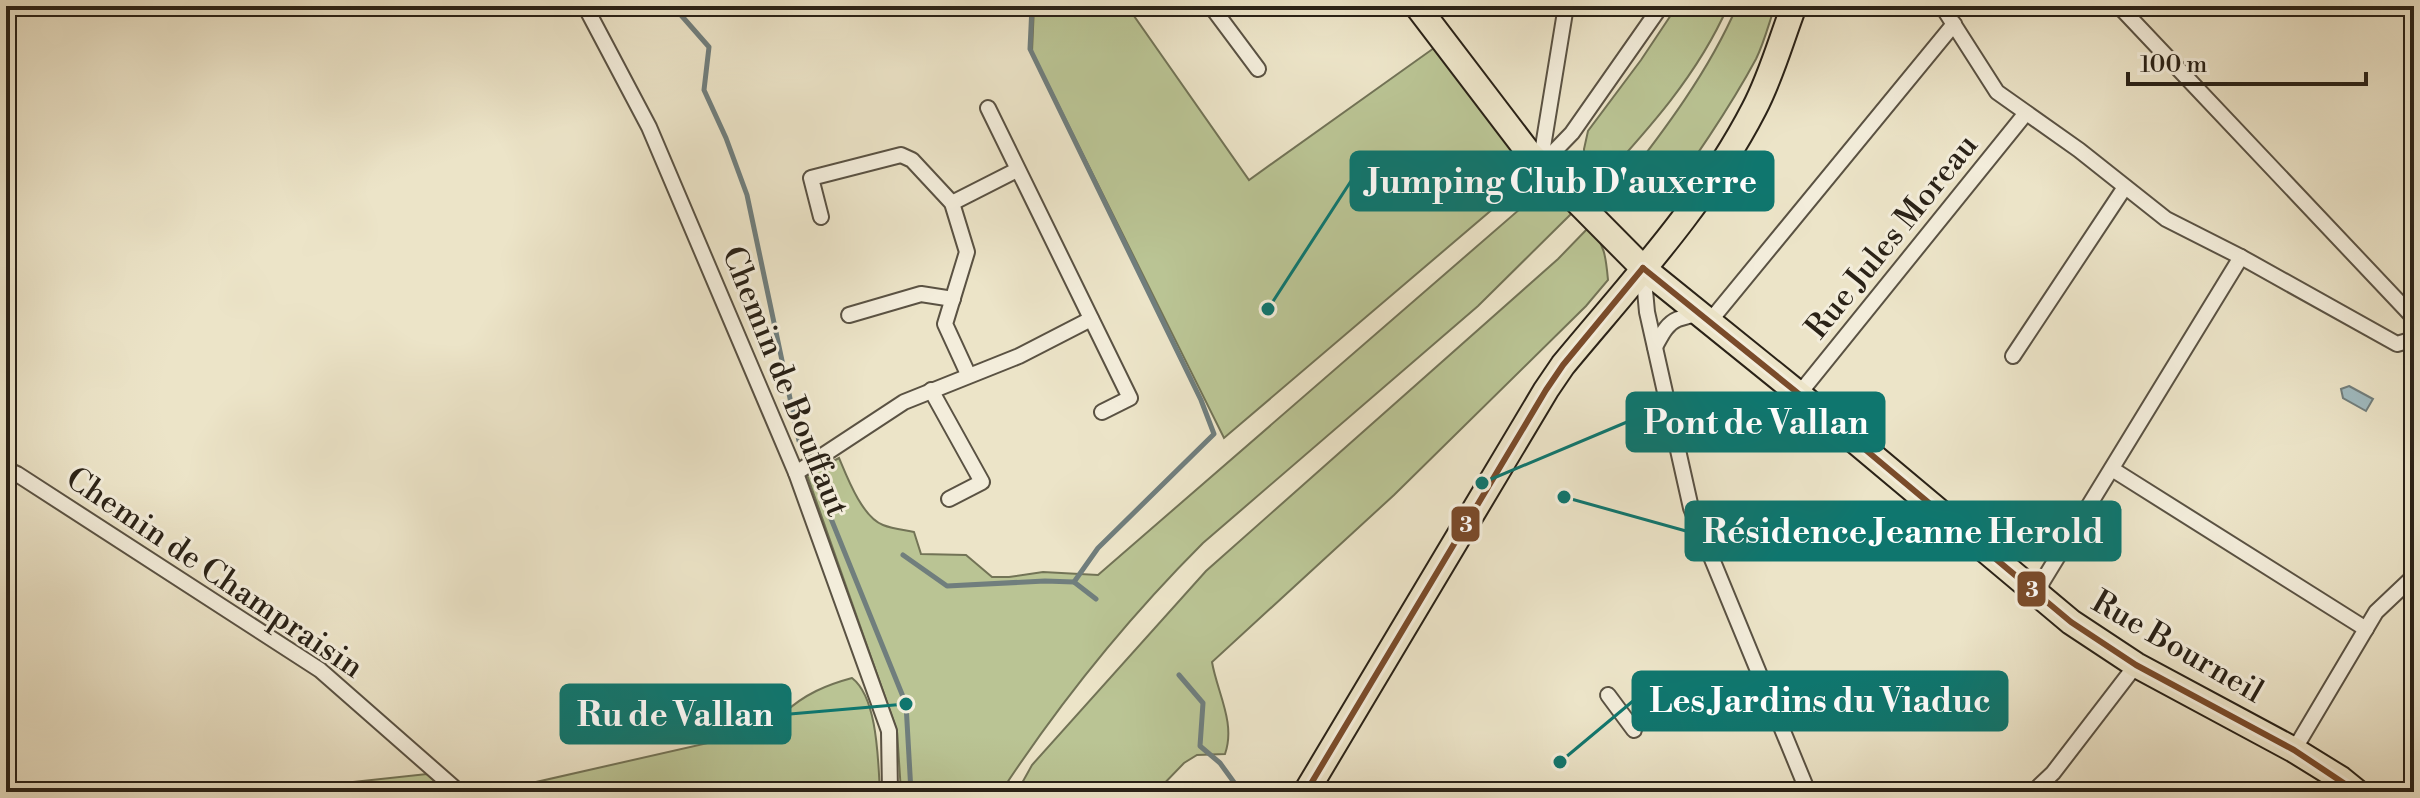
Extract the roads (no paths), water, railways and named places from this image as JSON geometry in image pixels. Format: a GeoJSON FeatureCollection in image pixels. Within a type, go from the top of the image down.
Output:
{"type":"FeatureCollection","features":[{"type":"Feature","properties":{"kind":"main road","name":"Rue Bourneil"},"geometry":{"type":"LineString","coordinates":[[1417,6],[1535,160],[1643,268],[2071,622],[2136,665],[2294,750],[2357,792]]}},
{"type":"Feature","properties":{"kind":"main road"},"geometry":{"type":"LineString","coordinates":[[1306,792],[1546,390],[1563,365],[1697,202],[1740,135],[1768,78],[1794,6]]}},
{"type":"Feature","properties":{"kind":"main road"},"geometry":{"type":"LineString","coordinates":[[1615,238],[1619,270],[1616,300]]}},
{"type":"Feature","properties":{"kind":"street","name":"Chemin de Bouffaut"},"geometry":{"type":"LineString","coordinates":[[585,6],[649,127],[801,470],[889,731],[890,792]]}},
{"type":"Feature","properties":{"kind":"street"},"geometry":{"type":"LineString","coordinates":[[1211,6],[1258,69]]}},
{"type":"Feature","properties":{"kind":"street"},"geometry":{"type":"LineString","coordinates":[[1535,160],[1566,6]]}},
{"type":"Feature","properties":{"kind":"street"},"geometry":{"type":"LineString","coordinates":[[1535,160],[1572,133],[1661,6]]}},
{"type":"Feature","properties":{"kind":"street"},"geometry":{"type":"LineString","coordinates":[[1942,6],[1997,92],[2166,219],[2397,344],[2414,339]]}},
{"type":"Feature","properties":{"kind":"street"},"geometry":{"type":"LineString","coordinates":[[2119,6],[2414,318]]}},
{"type":"Feature","properties":{"kind":"street"},"geometry":{"type":"LineString","coordinates":[[1655,347],[1666,328],[1675,320],[1704,316],[1954,24]]}},
{"type":"Feature","properties":{"kind":"street"},"geometry":{"type":"LineString","coordinates":[[988,108],[1130,398],[1102,412]]}},
{"type":"Feature","properties":{"kind":"street","name":"Rue Jules Moreau"},"geometry":{"type":"LineString","coordinates":[[1799,394],[2026,113]]}},
{"type":"Feature","properties":{"kind":"street"},"geometry":{"type":"LineString","coordinates":[[821,217],[811,178],[901,155],[912,160],[952,203],[967,252],[945,324],[968,374]]}},
{"type":"Feature","properties":{"kind":"street"},"geometry":{"type":"LineString","coordinates":[[952,203],[1017,170]]}},
{"type":"Feature","properties":{"kind":"street"},"geometry":{"type":"LineString","coordinates":[[2013,356],[2125,187]]}},
{"type":"Feature","properties":{"kind":"street"},"geometry":{"type":"LineString","coordinates":[[2036,592],[2241,257]]}},
{"type":"Feature","properties":{"kind":"street"},"geometry":{"type":"LineString","coordinates":[[1643,268],[1647,312],[1691,508],[1808,792]]}},
{"type":"Feature","properties":{"kind":"street"},"geometry":{"type":"LineString","coordinates":[[849,315],[921,294],[953,299]]}},
{"type":"Feature","properties":{"kind":"street"},"geometry":{"type":"LineString","coordinates":[[801,470],[904,402],[1019,356],[1091,319]]}},
{"type":"Feature","properties":{"kind":"street"},"geometry":{"type":"LineString","coordinates":[[931,390],[982,482],[949,499]]}},
{"type":"Feature","properties":{"kind":"street","name":"Chemin de Champraisin"},"geometry":{"type":"LineString","coordinates":[[6,469],[119,538],[320,670],[459,792]]}},
{"type":"Feature","properties":{"kind":"street"},"geometry":{"type":"LineString","coordinates":[[2112,469],[2366,629]]}},
{"type":"Feature","properties":{"kind":"street"},"geometry":{"type":"LineString","coordinates":[[2294,750],[2376,612],[2414,576]]}},
{"type":"Feature","properties":{"kind":"street"},"geometry":{"type":"LineString","coordinates":[[2033,792],[2053,773],[2136,665]]}},
{"type":"Feature","properties":{"kind":"street"},"geometry":{"type":"LineString","coordinates":[[1608,695],[1634,730]]}},
{"type":"Feature","properties":{"kind":"water"},"geometry":{"type":"Polygon","coordinates":[[[2349,386],[2373,399],[2366,411],[2343,398],[2341,389],[2349,386]]]}},
{"type":"Feature","properties":{"kind":"waterway"},"geometry":{"type":"LineString","coordinates":[[628,6],[632,11],[638,6]]}},
{"type":"Feature","properties":{"kind":"waterway"},"geometry":{"type":"LineString","coordinates":[[673,6],[709,47],[704,90],[747,195],[799,441]]}},
{"type":"Feature","properties":{"kind":"waterway"},"geometry":{"type":"LineString","coordinates":[[1032,6],[1030,49],[1201,400],[1214,434],[1098,548],[1074,582]]}},
{"type":"Feature","properties":{"kind":"waterway"},"geometry":{"type":"LineString","coordinates":[[817,484],[906,704],[911,792]]}},
{"type":"Feature","properties":{"kind":"waterway"},"geometry":{"type":"LineString","coordinates":[[903,555],[947,586],[1074,582],[1096,599]]}},
{"type":"Feature","properties":{"kind":"waterway"},"geometry":{"type":"LineString","coordinates":[[1179,675],[1203,703],[1200,746],[1220,763],[1241,792]]}},
{"type":"Feature","properties":{"kind":"place","name":"Jumping Club D'auxerre"},"geometry":{"type":"Point","coordinates":[1268,309]}},
{"type":"Feature","properties":{"kind":"place","name":"Pont de Vallan"},"geometry":{"type":"Point","coordinates":[1482,483]}},
{"type":"Feature","properties":{"kind":"place","name":"Résidence Jeanne Herold"},"geometry":{"type":"Point","coordinates":[1564,497]}},
{"type":"Feature","properties":{"kind":"place","name":"Ru de Vallan"},"geometry":{"type":"Point","coordinates":[906,704]}},
{"type":"Feature","properties":{"kind":"place","name":"Les Jardins du Viaduc"},"geometry":{"type":"Point","coordinates":[1560,762]}}]}
